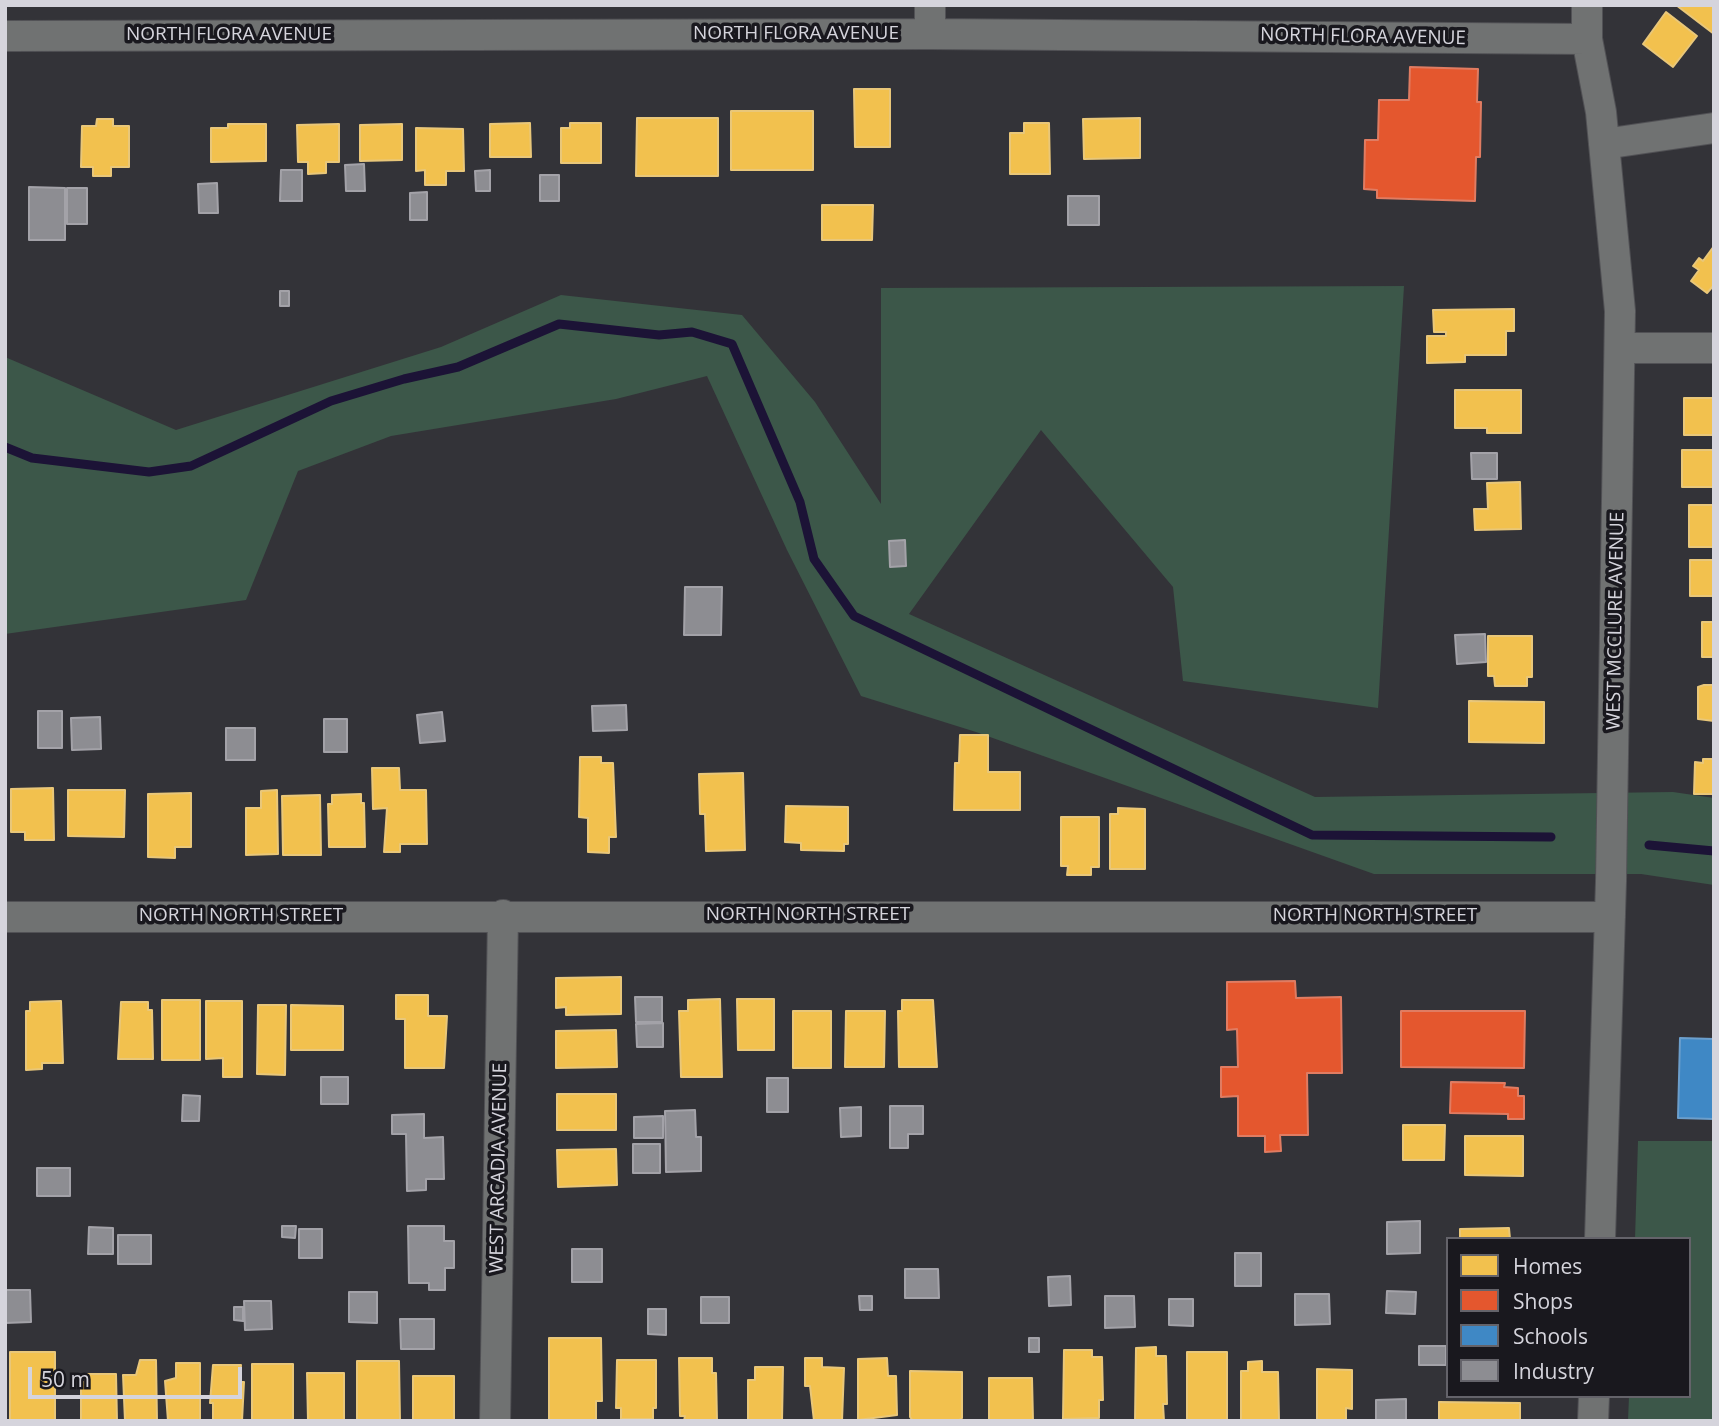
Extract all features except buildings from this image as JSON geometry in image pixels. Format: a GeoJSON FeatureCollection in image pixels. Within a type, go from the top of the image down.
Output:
{"type":"FeatureCollection","features":[{"type":"Feature","properties":{"kind":"street","name":"WEST MCCLURE AVENUE"},"geometry":{"type":"LineString","coordinates":[[1587,5],[1587,40],[1605,144],[1620,311],[1610,916],[1600,1237]]}},
{"type":"Feature","properties":{"kind":"street","name":"NORTH FLORA AVENUE"},"geometry":{"type":"LineString","coordinates":[[5,36],[930,19],[1587,40]]}},
{"type":"Feature","properties":{"kind":"street"},"geometry":{"type":"LineString","coordinates":[[1605,144],[1714,128]]}},
{"type":"Feature","properties":{"kind":"street"},"geometry":{"type":"LineString","coordinates":[[1620,348],[1714,348]]}},
{"type":"Feature","properties":{"kind":"street","name":"WEST ARCADIA AVENUE"},"geometry":{"type":"LineString","coordinates":[[495,1421],[503,915]]}},
{"type":"Feature","properties":{"kind":"street","name":"NORTH NORTH STREET"},"geometry":{"type":"LineString","coordinates":[[5,916],[1610,916]]}},
{"type":"Feature","properties":{"kind":"street"},"geometry":{"type":"LineString","coordinates":[[1593,1421],[1594,1398]]}},
{"type":"Feature","properties":{"kind":"green space"},"geometry":{"type":"Polygon","coordinates":[[[1404,286],[1378,708],[1183,681],[1173,587],[1041,430],[909,614],[1315,797],[1673,792],[1714,798],[1714,885],[1641,874],[1374,874],[976,732],[861,696],[787,550],[707,376],[616,399],[391,436],[298,471],[246,600],[5,634],[5,357],[176,430],[441,347],[561,295],[742,315],[815,402],[881,504],[881,288],[1404,286]]]}},
{"type":"Feature","properties":{"kind":"green space"},"geometry":{"type":"Polygon","coordinates":[[[1638,1141],[1714,1141],[1714,1421],[1628,1421],[1629,1398],[1691,1398],[1691,1237],[1635,1237],[1638,1141]]]}},
{"type":"Feature","properties":{"kind":"waterway"},"geometry":{"type":"LineString","coordinates":[[5,447],[32,458],[149,472],[191,466],[331,401],[404,379],[458,367],[559,324],[659,335],[692,332],[732,344],[800,502],[814,559],[854,616],[1312,835],[1551,837]]}},
{"type":"Feature","properties":{"kind":"waterway"},"geometry":{"type":"LineString","coordinates":[[1649,845],[1714,851]]}}]}
